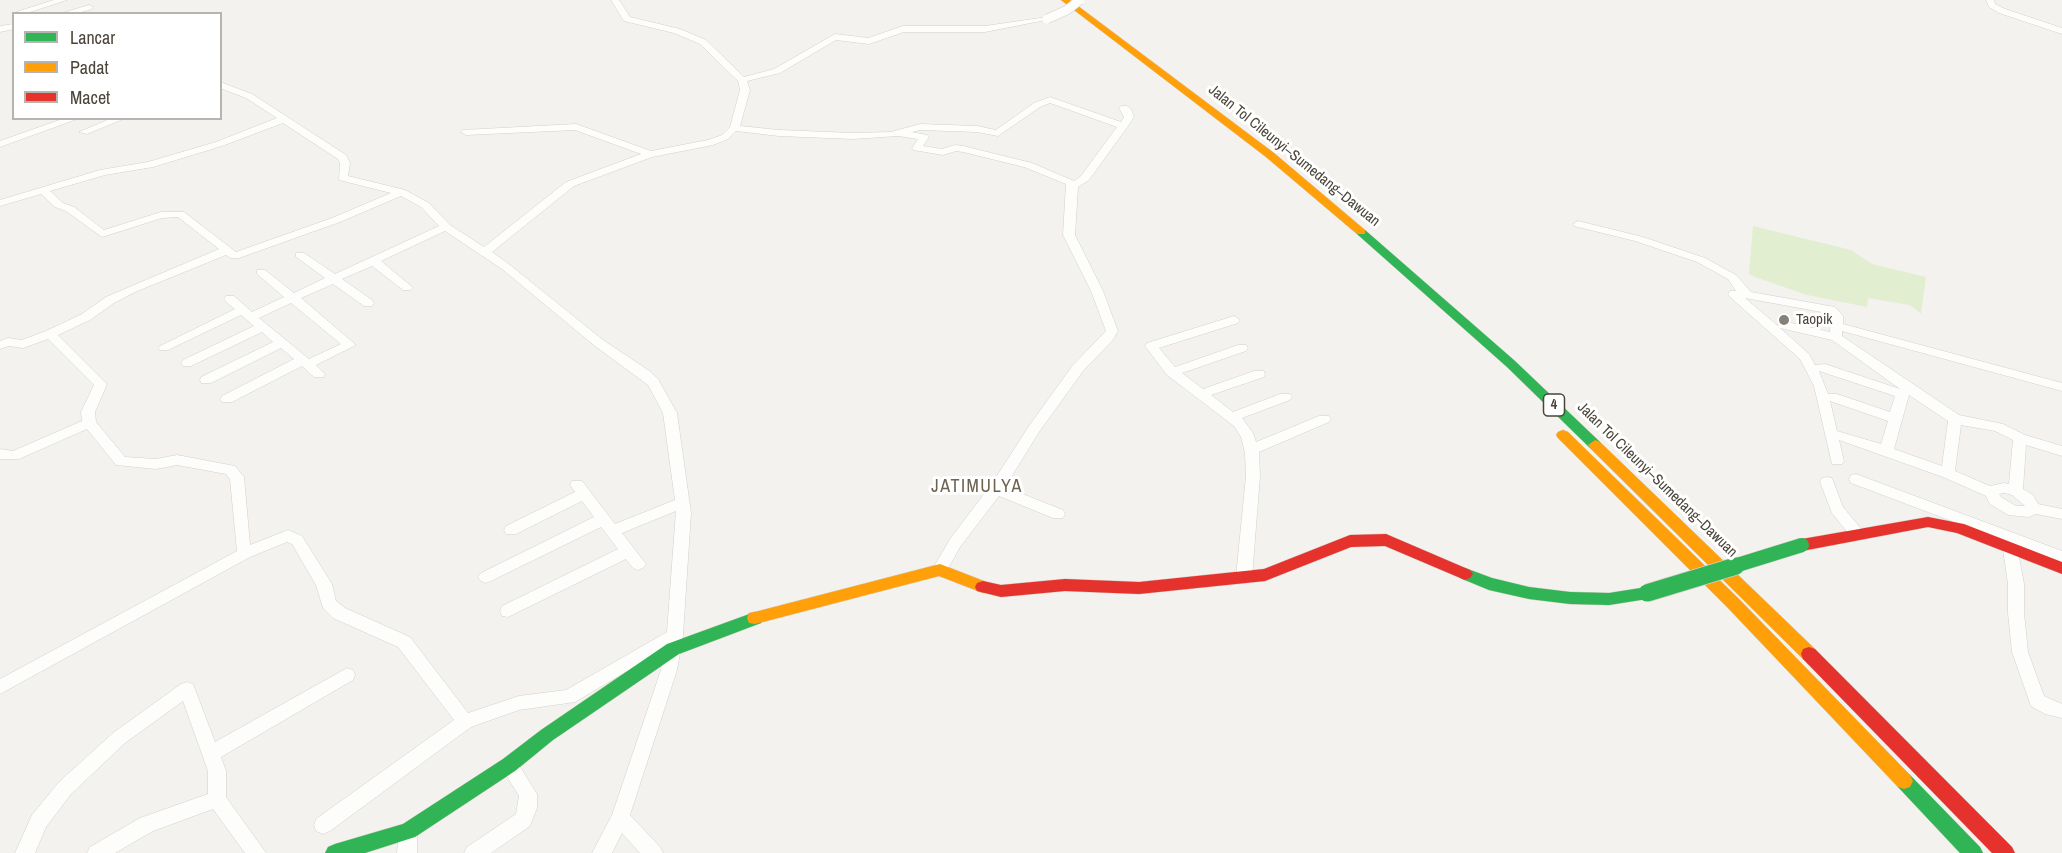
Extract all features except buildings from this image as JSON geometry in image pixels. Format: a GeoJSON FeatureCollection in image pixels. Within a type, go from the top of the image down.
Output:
{"type":"FeatureCollection","features":[{"type":"Feature","properties":{"kind":"main road","name":"Jalan Tol Cileunyi–Sumedang–Dawuan"},"geometry":{"type":"LineString","coordinates":[[1052,0],[1257,159],[1407,288],[1494,367]]}},
{"type":"Feature","properties":{"kind":"main road","name":"Jalan Tol Cileunyi–Sumedang–Dawuan"},"geometry":{"type":"LineString","coordinates":[[1065,0],[1270,155],[1373,241],[1511,364],[1751,595],[2006,853]]}},
{"type":"Feature","properties":{"kind":"main road","name":"4"},"geometry":{"type":"LineString","coordinates":[[1551,424],[1734,604],[1973,853]]}},
{"type":"Feature","properties":{"kind":"main road"},"geometry":{"type":"LineString","coordinates":[[334,853],[408,831],[509,765],[674,642],[740,622],[940,570],[985,588],[1001,591],[1065,585],[1139,588],[1264,575],[1350,541],[1386,540],[1489,584],[1529,593],[1570,598],[1609,598],[1647,593],[1802,545],[1928,522],[1959,528],[2010,543],[2062,568]]}},
{"type":"Feature","properties":{"kind":"street"},"geometry":{"type":"LineString","coordinates":[[20,12],[63,0]]}},
{"type":"Feature","properties":{"kind":"street"},"geometry":{"type":"LineString","coordinates":[[79,0],[94,12]]}},
{"type":"Feature","properties":{"kind":"street"},"geometry":{"type":"LineString","coordinates":[[484,253],[570,184],[650,154],[710,143],[725,137],[738,119],[745,90],[742,80],[703,42],[670,28],[627,19],[615,0]]}},
{"type":"Feature","properties":{"kind":"street"},"geometry":{"type":"LineString","coordinates":[[742,80],[777,70],[835,37],[869,41],[903,29],[985,29],[1047,19],[1067,10],[1080,0]]}},
{"type":"Feature","properties":{"kind":"street"},"geometry":{"type":"LineString","coordinates":[[1990,0],[1992,5],[2002,11],[2062,31]]}},
{"type":"Feature","properties":{"kind":"street"},"geometry":{"type":"LineString","coordinates":[[70,12],[89,7]]}},
{"type":"Feature","properties":{"kind":"street"},"geometry":{"type":"LineString","coordinates":[[222,86],[249,96],[342,157],[345,163],[344,178],[401,192],[425,206],[446,227],[484,253],[653,382],[666,403],[670,413],[683,503],[674,642],[669,669],[620,817],[602,853]]}},
{"type":"Feature","properties":{"kind":"street"},"geometry":{"type":"LineString","coordinates":[[738,119],[779,133],[853,136],[897,133],[924,137],[917,148],[942,152],[955,148],[990,144],[1046,100],[1123,126]]}},
{"type":"Feature","properties":{"kind":"street"},"geometry":{"type":"LineString","coordinates":[[1073,186],[1085,178],[1129,117],[1128,111],[1124,108]]}},
{"type":"Feature","properties":{"kind":"street"},"geometry":{"type":"LineString","coordinates":[[0,203],[104,172],[149,165],[219,144],[284,119]]}},
{"type":"Feature","properties":{"kind":"street"},"geometry":{"type":"LineString","coordinates":[[0,144],[70,120]]}},
{"type":"Feature","properties":{"kind":"street"},"geometry":{"type":"LineString","coordinates":[[84,132],[117,120]]}},
{"type":"Feature","properties":{"kind":"street"},"geometry":{"type":"LineString","coordinates":[[466,132],[576,127],[650,154]]}},
{"type":"Feature","properties":{"kind":"street"},"geometry":{"type":"LineString","coordinates":[[891,145],[897,133],[913,128],[978,129],[990,144],[1073,186]]}},
{"type":"Feature","properties":{"kind":"street"},"geometry":{"type":"LineString","coordinates":[[940,570],[955,543],[996,489],[1034,429],[1072,376],[1112,331],[1097,291],[1069,235],[1073,186]]}},
{"type":"Feature","properties":{"kind":"street"},"geometry":{"type":"LineString","coordinates":[[43,190],[59,205],[70,209],[102,234],[161,215],[175,213],[180,214],[231,255],[237,255],[336,220],[401,192]]}},
{"type":"Feature","properties":{"kind":"street"},"geometry":{"type":"LineString","coordinates":[[1578,224],[1639,239],[1701,260],[1732,277],[1743,292]]}},
{"type":"Feature","properties":{"kind":"street"},"geometry":{"type":"LineString","coordinates":[[164,347],[248,312],[293,297],[446,227]]}},
{"type":"Feature","properties":{"kind":"street"},"geometry":{"type":"LineString","coordinates":[[0,345],[8,342],[23,344],[50,334],[86,317],[110,300],[225,250]]}},
{"type":"Feature","properties":{"kind":"street"},"geometry":{"type":"LineString","coordinates":[[300,255],[368,303]]}},
{"type":"Feature","properties":{"kind":"street"},"geometry":{"type":"LineString","coordinates":[[372,261],[407,288]]}},
{"type":"Feature","properties":{"kind":"street"},"geometry":{"type":"LineString","coordinates":[[227,399],[306,362],[350,345],[261,272]]}},
{"type":"Feature","properties":{"kind":"street"},"geometry":{"type":"LineString","coordinates":[[1838,461],[1820,386],[1805,357],[1734,294],[1737,291],[1831,310],[1836,313],[1837,331],[1905,392]]}},
{"type":"Feature","properties":{"kind":"street"},"geometry":{"type":"LineString","coordinates":[[230,299],[319,374]]}},
{"type":"Feature","properties":{"kind":"street"},"geometry":{"type":"LineString","coordinates":[[1234,320],[1151,346],[1173,372],[1232,417],[1248,436],[1253,476],[1244,577]]}},
{"type":"Feature","properties":{"kind":"street"},"geometry":{"type":"LineString","coordinates":[[1783,325],[1837,331],[2062,387]]}},
{"type":"Feature","properties":{"kind":"street"},"geometry":{"type":"LineString","coordinates":[[187,363],[264,326]]}},
{"type":"Feature","properties":{"kind":"street"},"geometry":{"type":"LineString","coordinates":[[50,334],[101,384],[88,412],[89,423],[121,462],[156,464],[177,460],[230,470],[237,477],[242,544],[245,553]]}},
{"type":"Feature","properties":{"kind":"street"},"geometry":{"type":"LineString","coordinates":[[206,380],[283,342]]}},
{"type":"Feature","properties":{"kind":"street"},"geometry":{"type":"LineString","coordinates":[[1173,372],[1242,348]]}},
{"type":"Feature","properties":{"kind":"street"},"geometry":{"type":"LineString","coordinates":[[1820,367],[1905,392],[1955,419],[1998,427],[2020,438],[2062,451]]}},
{"type":"Feature","properties":{"kind":"street"},"geometry":{"type":"LineString","coordinates":[[1202,394],[1259,374]]}},
{"type":"Feature","properties":{"kind":"street"},"geometry":{"type":"LineString","coordinates":[[1886,451],[1905,392]]}},
{"type":"Feature","properties":{"kind":"street"},"geometry":{"type":"LineString","coordinates":[[1232,417],[1285,397]]}},
{"type":"Feature","properties":{"kind":"street"},"geometry":{"type":"LineString","coordinates":[[1833,397],[1895,419]]}},
{"type":"Feature","properties":{"kind":"street"},"geometry":{"type":"LineString","coordinates":[[1251,450],[1324,419]]}},
{"type":"Feature","properties":{"kind":"street"},"geometry":{"type":"LineString","coordinates":[[1948,473],[1955,419]]}},
{"type":"Feature","properties":{"kind":"street"},"geometry":{"type":"LineString","coordinates":[[1,451],[14,456],[89,423]]}},
{"type":"Feature","properties":{"kind":"street"},"geometry":{"type":"LineString","coordinates":[[1839,435],[1948,473],[1992,493],[1995,500],[2004,507],[2062,514]]}},
{"type":"Feature","properties":{"kind":"street"},"geometry":{"type":"LineString","coordinates":[[2016,491],[2020,438]]}},
{"type":"Feature","properties":{"kind":"street"},"geometry":{"type":"LineString","coordinates":[[1856,479],[2010,543],[2062,557]]}},
{"type":"Feature","properties":{"kind":"street"},"geometry":{"type":"LineString","coordinates":[[1827,482],[1837,509],[1857,534]]}},
{"type":"Feature","properties":{"kind":"street"},"geometry":{"type":"LineString","coordinates":[[1992,493],[1995,489],[2004,488],[2016,491],[2028,499],[2027,511],[2010,543]]}},
{"type":"Feature","properties":{"kind":"street"},"geometry":{"type":"LineString","coordinates":[[508,611],[633,557],[581,489],[511,530]]}},
{"type":"Feature","properties":{"kind":"street"},"geometry":{"type":"LineString","coordinates":[[996,489],[1058,514]]}},
{"type":"Feature","properties":{"kind":"street"},"geometry":{"type":"LineString","coordinates":[[486,577],[608,525],[683,503]]}},
{"type":"Feature","properties":{"kind":"street"},"geometry":{"type":"LineString","coordinates":[[2004,507],[2016,584],[2020,652],[2037,701],[2051,709],[2062,711]]}},
{"type":"Feature","properties":{"kind":"street"},"geometry":{"type":"LineString","coordinates":[[0,687],[245,553],[288,536],[297,540],[324,584],[328,604],[339,613],[404,642],[465,722]]}},
{"type":"Feature","properties":{"kind":"street"},"geometry":{"type":"LineString","coordinates":[[323,825],[465,722],[519,703],[569,698],[674,642]]}},
{"type":"Feature","properties":{"kind":"street"},"geometry":{"type":"LineString","coordinates":[[211,754],[347,675]]}},
{"type":"Feature","properties":{"kind":"street"},"geometry":{"type":"LineString","coordinates":[[25,853],[39,821],[65,788],[119,738],[187,689],[217,771],[217,799],[256,853]]}},
{"type":"Feature","properties":{"kind":"street"},"geometry":{"type":"LineString","coordinates":[[474,853],[512,830],[523,820],[528,808],[528,794],[509,765]]}},
{"type":"Feature","properties":{"kind":"street"},"geometry":{"type":"LineString","coordinates":[[97,853],[147,824],[217,799]]}},
{"type":"Feature","properties":{"kind":"street"},"geometry":{"type":"LineString","coordinates":[[620,817],[653,853]]}},
{"type":"Feature","properties":{"kind":"street"},"geometry":{"type":"LineString","coordinates":[[407,853],[408,831]]}},
{"type":"Feature","properties":{"kind":"green space"},"geometry":{"type":"Polygon","coordinates":[[[1753,226],[1851,250],[1872,264],[1926,277],[1921,314],[1910,305],[1868,298],[1867,307],[1807,295],[1749,274],[1753,226]]]}},
{"type":"Feature","properties":{"kind":"traffic: fast"},"geometry":{"type":"LineString","coordinates":[[1361,232],[1511,364],[1595,445]]}},
{"type":"Feature","properties":{"kind":"traffic: fast"},"geometry":{"type":"LineString","coordinates":[[1647,593],[1802,545]]}},
{"type":"Feature","properties":{"kind":"traffic: fast"},"geometry":{"type":"LineString","coordinates":[[1465,574],[1489,584],[1529,593],[1570,598],[1609,599],[1647,593]]}},
{"type":"Feature","properties":{"kind":"traffic: fast"},"geometry":{"type":"LineString","coordinates":[[335,853],[408,831],[509,765],[547,735],[673,649],[755,618]]}},
{"type":"Feature","properties":{"kind":"traffic: fast"},"geometry":{"type":"LineString","coordinates":[[1904,781],[1973,853]]}},
{"type":"Feature","properties":{"kind":"traffic: slow"},"geometry":{"type":"LineString","coordinates":[[1065,0],[1270,155],[1361,232]]}},
{"type":"Feature","properties":{"kind":"traffic: slow"},"geometry":{"type":"LineString","coordinates":[[1563,435],[1734,604],[1904,781]]}},
{"type":"Feature","properties":{"kind":"traffic: slow"},"geometry":{"type":"LineString","coordinates":[[1595,445],[1809,654]]}},
{"type":"Feature","properties":{"kind":"traffic: slow"},"geometry":{"type":"LineString","coordinates":[[755,618],[940,570],[983,587]]}},
{"type":"Feature","properties":{"kind":"traffic: jam"},"geometry":{"type":"LineString","coordinates":[[1802,545],[1928,522],[1959,528],[2062,568]]}},
{"type":"Feature","properties":{"kind":"traffic: jam"},"geometry":{"type":"LineString","coordinates":[[983,587],[1001,591],[1065,585],[1139,588],[1265,575],[1350,541],[1386,540],[1465,574]]}},
{"type":"Feature","properties":{"kind":"traffic: jam"},"geometry":{"type":"LineString","coordinates":[[1809,654],[2005,853]]}},
{"type":"Feature","properties":{"kind":"place","name":"Taopik"},"geometry":{"type":"Point","coordinates":[1784,320]}},
{"type":"Feature","properties":{"kind":"district","name":"JATIMULYA"},"geometry":{"type":"Point","coordinates":[977,487]}}]}
